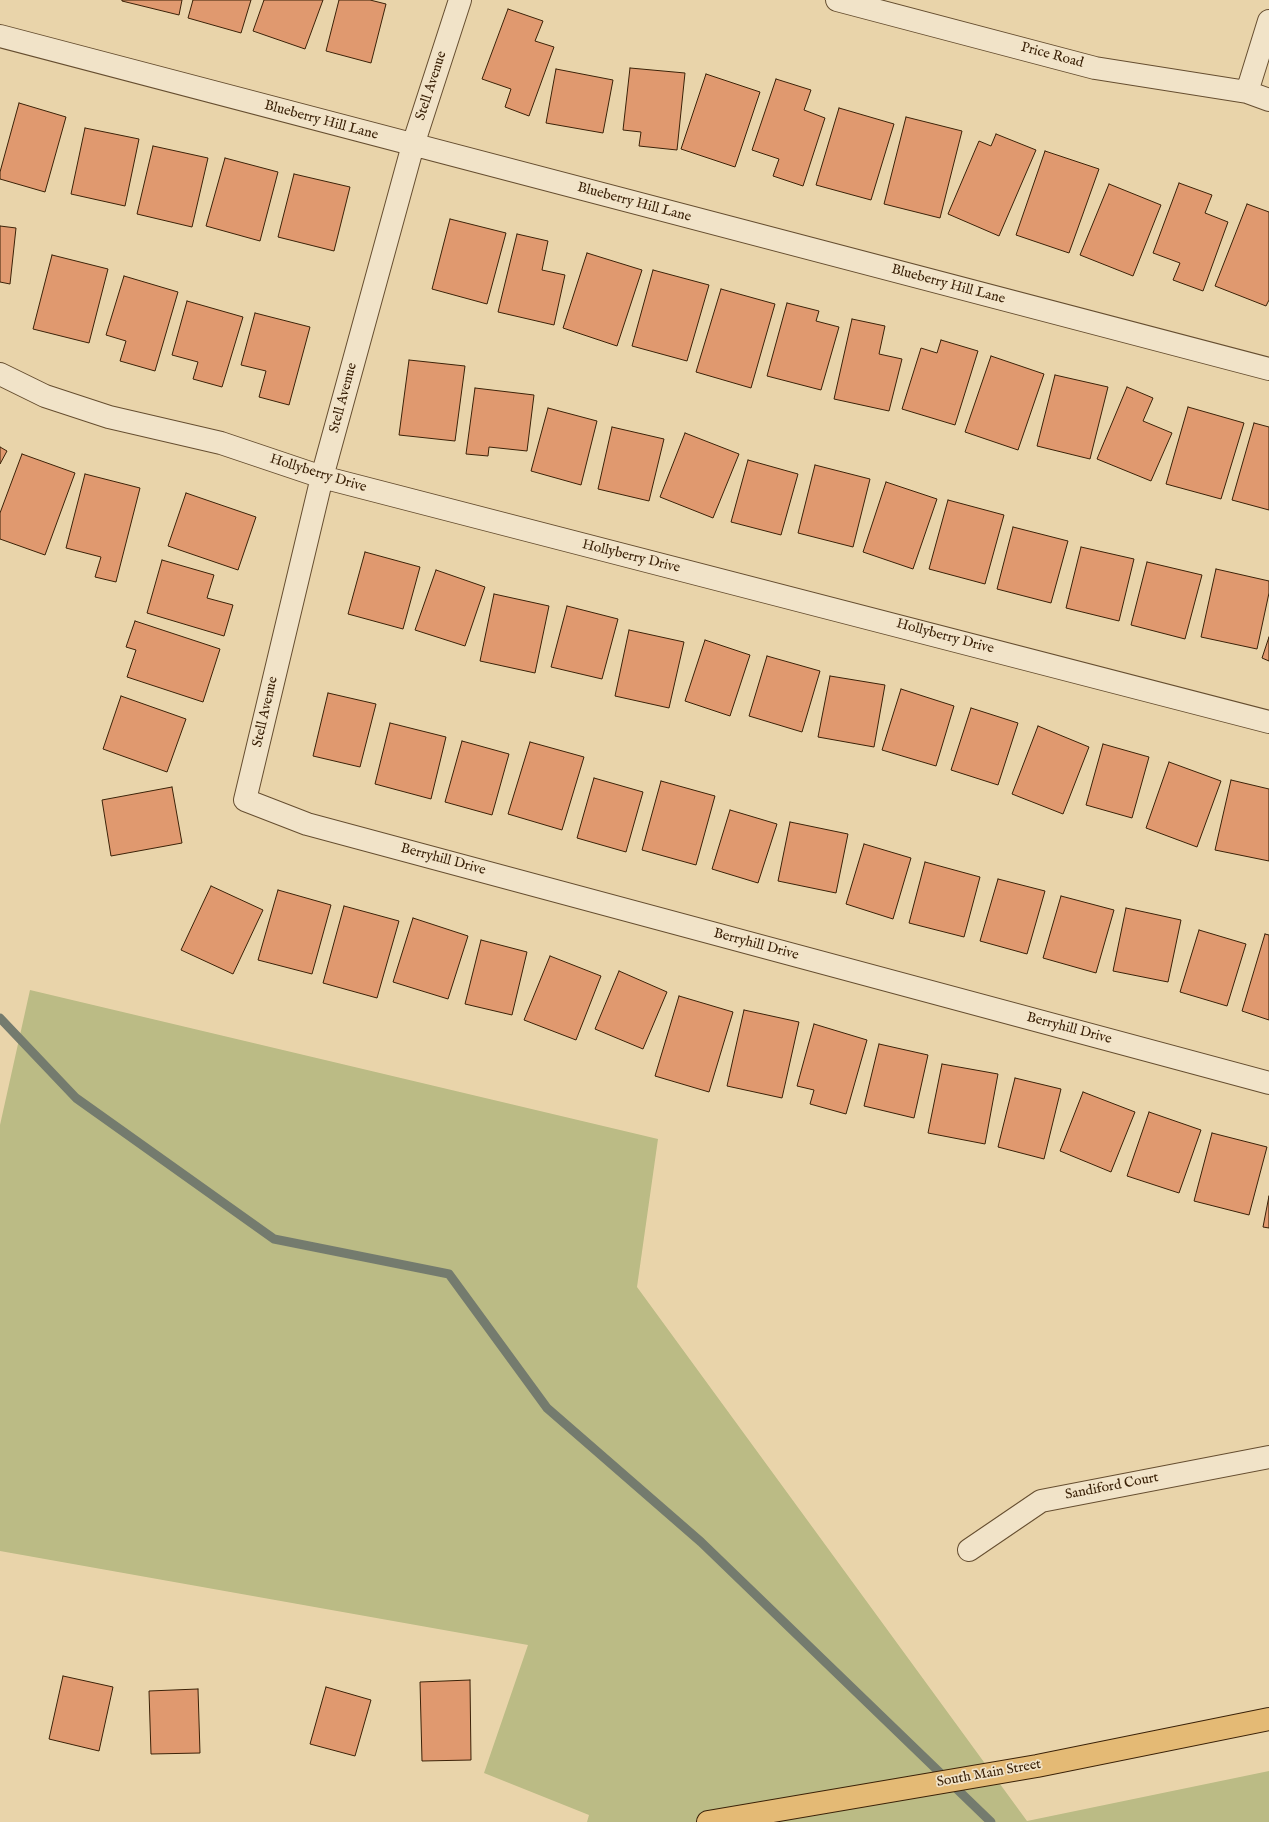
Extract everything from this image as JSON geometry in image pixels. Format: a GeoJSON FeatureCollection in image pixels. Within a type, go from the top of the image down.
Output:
{"type":"FeatureCollection","features":[{"type":"Feature","properties":{"kind":"main road","name":"South Main Street"},"geometry":{"type":"LineString","coordinates":[[708,1822],[1037,1766],[1269,1719]]}},
{"type":"Feature","properties":{"kind":"street","name":"Stell Avenue"},"geometry":{"type":"LineString","coordinates":[[246,800],[322,477],[413,145],[460,0]]}},
{"type":"Feature","properties":{"kind":"street","name":"Price Road"},"geometry":{"type":"LineString","coordinates":[[838,0],[1095,68],[1247,92],[1269,100]]}},
{"type":"Feature","properties":{"kind":"street"},"geometry":{"type":"LineString","coordinates":[[1247,92],[1269,21]]}},
{"type":"Feature","properties":{"kind":"street","name":"Blueberry Hill Lane"},"geometry":{"type":"LineString","coordinates":[[0,36],[1269,369]]}},
{"type":"Feature","properties":{"kind":"street","name":"Hollyberry Drive"},"geometry":{"type":"LineString","coordinates":[[0,374],[45,396],[109,417],[221,443],[322,477],[1269,722]]}},
{"type":"Feature","properties":{"kind":"street","name":"Berryhill Drive"},"geometry":{"type":"LineString","coordinates":[[246,800],[307,824],[1269,1083]]}},
{"type":"Feature","properties":{"kind":"street","name":"Sandiford Court"},"geometry":{"type":"LineString","coordinates":[[969,1550],[1041,1501],[1269,1457]]}},
{"type":"Feature","properties":{"kind":"green space"},"geometry":{"type":"Polygon","coordinates":[[[30,990],[658,1139],[637,1287],[1027,1821],[1269,1771],[1269,1822],[587,1822],[589,1815],[484,1773],[528,1645],[0,1551],[0,1125],[30,990]]]}},
{"type":"Feature","properties":{"kind":"building"},"geometry":{"type":"Polygon","coordinates":[[[122,0],[182,0],[179,15],[122,0]]]}},
{"type":"Feature","properties":{"kind":"building"},"geometry":{"type":"Polygon","coordinates":[[[193,0],[251,0],[241,33],[188,18],[193,0]]]}},
{"type":"Feature","properties":{"kind":"building"},"geometry":{"type":"Polygon","coordinates":[[[264,0],[323,0],[305,49],[253,31],[264,0]]]}},
{"type":"Feature","properties":{"kind":"building"},"geometry":{"type":"Polygon","coordinates":[[[339,0],[370,0],[386,4],[371,63],[326,51],[339,0]]]}},
{"type":"Feature","properties":{"kind":"building"},"geometry":{"type":"Polygon","coordinates":[[[508,9],[543,21],[535,41],[554,47],[529,116],[505,107],[511,89],[482,79],[508,9]]]}},
{"type":"Feature","properties":{"kind":"building"},"geometry":{"type":"Polygon","coordinates":[[[630,68],[685,73],[677,150],[639,146],[641,132],[623,130],[630,68]]]}},
{"type":"Feature","properties":{"kind":"building"},"geometry":{"type":"Polygon","coordinates":[[[556,69],[613,80],[603,133],[546,123],[556,69]]]}},
{"type":"Feature","properties":{"kind":"building"},"geometry":{"type":"Polygon","coordinates":[[[706,74],[760,92],[735,167],[681,149],[706,74]]]}},
{"type":"Feature","properties":{"kind":"building"},"geometry":{"type":"Polygon","coordinates":[[[776,79],[811,90],[804,110],[825,118],[803,186],[773,176],[779,159],[752,150],[776,79]]]}},
{"type":"Feature","properties":{"kind":"building"},"geometry":{"type":"Polygon","coordinates":[[[19,103],[66,117],[45,192],[0,179],[0,172],[19,103]]]}},
{"type":"Feature","properties":{"kind":"building"},"geometry":{"type":"Polygon","coordinates":[[[839,108],[894,124],[871,200],[816,185],[839,108]]]}},
{"type":"Feature","properties":{"kind":"building"},"geometry":{"type":"Polygon","coordinates":[[[906,117],[962,131],[940,218],[884,204],[906,117]]]}},
{"type":"Feature","properties":{"kind":"building"},"geometry":{"type":"Polygon","coordinates":[[[85,128],[139,139],[125,206],[71,194],[85,128]]]}},
{"type":"Feature","properties":{"kind":"building"},"geometry":{"type":"Polygon","coordinates":[[[996,134],[1036,150],[999,236],[948,214],[979,141],[991,146],[996,134]]]}},
{"type":"Feature","properties":{"kind":"building"},"geometry":{"type":"Polygon","coordinates":[[[153,146],[208,158],[192,227],[137,214],[153,146]]]}},
{"type":"Feature","properties":{"kind":"building"},"geometry":{"type":"Polygon","coordinates":[[[1045,151],[1099,169],[1069,253],[1016,235],[1045,151]]]}},
{"type":"Feature","properties":{"kind":"building"},"geometry":{"type":"Polygon","coordinates":[[[225,158],[278,172],[260,241],[206,226],[225,158]]]}},
{"type":"Feature","properties":{"kind":"building"},"geometry":{"type":"Polygon","coordinates":[[[294,174],[350,187],[334,251],[278,237],[294,174]]]}},
{"type":"Feature","properties":{"kind":"building"},"geometry":{"type":"Polygon","coordinates":[[[1179,183],[1212,195],[1205,213],[1228,222],[1203,291],[1173,280],[1180,263],[1153,253],[1179,183]]]}},
{"type":"Feature","properties":{"kind":"building"},"geometry":{"type":"Polygon","coordinates":[[[1109,184],[1161,205],[1133,276],[1080,255],[1109,184]]]}},
{"type":"Feature","properties":{"kind":"building"},"geometry":{"type":"Polygon","coordinates":[[[1247,204],[1269,212],[1269,300],[1266,306],[1215,286],[1247,204]]]}},
{"type":"Feature","properties":{"kind":"building"},"geometry":{"type":"Polygon","coordinates":[[[450,219],[506,233],[487,304],[432,289],[450,219]]]}},
{"type":"Feature","properties":{"kind":"building"},"geometry":{"type":"Polygon","coordinates":[[[0,226],[16,228],[10,284],[0,282],[0,226]]]}},
{"type":"Feature","properties":{"kind":"building"},"geometry":{"type":"Polygon","coordinates":[[[517,234],[548,241],[542,270],[565,275],[554,325],[498,312],[517,234]]]}},
{"type":"Feature","properties":{"kind":"building"},"geometry":{"type":"Polygon","coordinates":[[[587,253],[642,270],[617,346],[563,328],[587,253]]]}},
{"type":"Feature","properties":{"kind":"building"},"geometry":{"type":"Polygon","coordinates":[[[52,255],[108,269],[89,343],[33,329],[52,255]]]}},
{"type":"Feature","properties":{"kind":"building"},"geometry":{"type":"Polygon","coordinates":[[[653,270],[709,285],[687,361],[632,346],[653,270]]]}},
{"type":"Feature","properties":{"kind":"building"},"geometry":{"type":"Polygon","coordinates":[[[124,276],[178,292],[155,371],[120,361],[126,341],[106,335],[124,276]]]}},
{"type":"Feature","properties":{"kind":"building"},"geometry":{"type":"Polygon","coordinates":[[[721,289],[775,304],[751,388],[696,372],[721,289]]]}},
{"type":"Feature","properties":{"kind":"building"},"geometry":{"type":"Polygon","coordinates":[[[187,301],[243,317],[222,387],[193,379],[198,362],[172,355],[187,301]]]}},
{"type":"Feature","properties":{"kind":"building"},"geometry":{"type":"Polygon","coordinates":[[[787,303],[819,311],[816,321],[839,327],[821,390],[767,376],[787,303]]]}},
{"type":"Feature","properties":{"kind":"building"},"geometry":{"type":"Polygon","coordinates":[[[255,313],[310,327],[289,405],[259,397],[266,371],[241,365],[255,313]]]}},
{"type":"Feature","properties":{"kind":"building"},"geometry":{"type":"Polygon","coordinates":[[[852,319],[885,326],[879,354],[902,359],[889,411],[834,399],[852,319]]]}},
{"type":"Feature","properties":{"kind":"building"},"geometry":{"type":"Polygon","coordinates":[[[941,340],[978,351],[955,425],[902,409],[921,348],[937,353],[941,340]]]}},
{"type":"Feature","properties":{"kind":"building"},"geometry":{"type":"Polygon","coordinates":[[[991,356],[1044,374],[1018,450],[965,432],[991,356]]]}},
{"type":"Feature","properties":{"kind":"building"},"geometry":{"type":"Polygon","coordinates":[[[409,360],[465,366],[455,441],[399,435],[409,360]]]}},
{"type":"Feature","properties":{"kind":"building"},"geometry":{"type":"Polygon","coordinates":[[[1055,375],[1108,387],[1090,459],[1037,446],[1055,375]]]}},
{"type":"Feature","properties":{"kind":"building"},"geometry":{"type":"Polygon","coordinates":[[[1127,387],[1153,398],[1143,421],[1172,433],[1151,481],[1097,459],[1127,387]]]}},
{"type":"Feature","properties":{"kind":"building"},"geometry":{"type":"Polygon","coordinates":[[[475,388],[534,395],[527,451],[489,447],[488,456],[466,454],[475,388]]]}},
{"type":"Feature","properties":{"kind":"building"},"geometry":{"type":"Polygon","coordinates":[[[1188,407],[1244,423],[1221,499],[1166,484],[1188,407]]]}},
{"type":"Feature","properties":{"kind":"building"},"geometry":{"type":"Polygon","coordinates":[[[548,408],[597,421],[581,485],[531,471],[548,408]]]}},
{"type":"Feature","properties":{"kind":"building"},"geometry":{"type":"Polygon","coordinates":[[[1254,423],[1269,427],[1269,510],[1232,500],[1254,423]]]}},
{"type":"Feature","properties":{"kind":"building"},"geometry":{"type":"Polygon","coordinates":[[[612,427],[664,439],[649,501],[598,489],[612,427]]]}},
{"type":"Feature","properties":{"kind":"building"},"geometry":{"type":"Polygon","coordinates":[[[685,433],[739,454],[713,518],[660,497],[685,433]]]}},
{"type":"Feature","properties":{"kind":"building"},"geometry":{"type":"Polygon","coordinates":[[[0,447],[7,451],[0,464],[0,447]]]}},
{"type":"Feature","properties":{"kind":"building"},"geometry":{"type":"Polygon","coordinates":[[[22,454],[75,473],[45,555],[0,539],[0,513],[22,454]]]}},
{"type":"Feature","properties":{"kind":"building"},"geometry":{"type":"Polygon","coordinates":[[[748,460],[798,474],[781,535],[731,522],[748,460]]]}},
{"type":"Feature","properties":{"kind":"building"},"geometry":{"type":"Polygon","coordinates":[[[815,465],[870,479],[853,547],[798,533],[815,465]]]}},
{"type":"Feature","properties":{"kind":"building"},"geometry":{"type":"Polygon","coordinates":[[[85,474],[140,488],[116,582],[95,577],[101,557],[66,548],[85,474]]]}},
{"type":"Feature","properties":{"kind":"building"},"geometry":{"type":"Polygon","coordinates":[[[886,482],[937,499],[913,569],[863,552],[886,482]]]}},
{"type":"Feature","properties":{"kind":"building"},"geometry":{"type":"Polygon","coordinates":[[[186,493],[256,517],[238,570],[168,546],[186,493]]]}},
{"type":"Feature","properties":{"kind":"building"},"geometry":{"type":"Polygon","coordinates":[[[948,500],[1004,515],[985,584],[929,569],[948,500]]]}},
{"type":"Feature","properties":{"kind":"building"},"geometry":{"type":"Polygon","coordinates":[[[1013,527],[1068,541],[1051,603],[997,589],[1013,527]]]}},
{"type":"Feature","properties":{"kind":"building"},"geometry":{"type":"Polygon","coordinates":[[[1081,547],[1134,559],[1119,621],[1066,608],[1081,547]]]}},
{"type":"Feature","properties":{"kind":"building"},"geometry":{"type":"Polygon","coordinates":[[[365,552],[420,567],[403,629],[348,614],[365,552]]]}},
{"type":"Feature","properties":{"kind":"building"},"geometry":{"type":"Polygon","coordinates":[[[162,560],[214,575],[207,598],[233,605],[224,636],[147,613],[162,560]]]}},
{"type":"Feature","properties":{"kind":"building"},"geometry":{"type":"Polygon","coordinates":[[[1147,562],[1202,575],[1185,639],[1131,625],[1147,562]]]}},
{"type":"Feature","properties":{"kind":"building"},"geometry":{"type":"Polygon","coordinates":[[[1216,569],[1269,581],[1269,593],[1257,649],[1201,637],[1216,569]]]}},
{"type":"Feature","properties":{"kind":"building"},"geometry":{"type":"Polygon","coordinates":[[[436,570],[485,587],[465,646],[415,630],[436,570]]]}},
{"type":"Feature","properties":{"kind":"building"},"geometry":{"type":"Polygon","coordinates":[[[494,594],[549,606],[535,673],[480,661],[494,594]]]}},
{"type":"Feature","properties":{"kind":"building"},"geometry":{"type":"Polygon","coordinates":[[[567,606],[618,619],[602,679],[551,667],[567,606]]]}},
{"type":"Feature","properties":{"kind":"building"},"geometry":{"type":"Polygon","coordinates":[[[135,621],[220,649],[203,702],[127,677],[136,650],[126,647],[135,621]]]}},
{"type":"Feature","properties":{"kind":"building"},"geometry":{"type":"Polygon","coordinates":[[[629,630],[684,642],[669,708],[615,696],[629,630]]]}},
{"type":"Feature","properties":{"kind":"building"},"geometry":{"type":"Polygon","coordinates":[[[1269,637],[1269,661],[1262,658],[1269,637]]]}},
{"type":"Feature","properties":{"kind":"building"},"geometry":{"type":"Polygon","coordinates":[[[705,640],[750,655],[730,716],[685,701],[705,640]]]}},
{"type":"Feature","properties":{"kind":"building"},"geometry":{"type":"Polygon","coordinates":[[[767,656],[820,671],[802,732],[749,716],[767,656]]]}},
{"type":"Feature","properties":{"kind":"building"},"geometry":{"type":"Polygon","coordinates":[[[830,676],[885,685],[874,747],[818,737],[830,676]]]}},
{"type":"Feature","properties":{"kind":"building"},"geometry":{"type":"Polygon","coordinates":[[[901,689],[954,706],[936,766],[882,750],[901,689]]]}},
{"type":"Feature","properties":{"kind":"building"},"geometry":{"type":"Polygon","coordinates":[[[328,693],[376,704],[360,767],[313,756],[328,693]]]}},
{"type":"Feature","properties":{"kind":"building"},"geometry":{"type":"Polygon","coordinates":[[[121,696],[186,719],[167,772],[103,749],[121,696]]]}},
{"type":"Feature","properties":{"kind":"building"},"geometry":{"type":"Polygon","coordinates":[[[971,708],[1018,723],[998,785],[951,770],[971,708]]]}},
{"type":"Feature","properties":{"kind":"building"},"geometry":{"type":"Polygon","coordinates":[[[390,723],[446,737],[431,799],[375,784],[390,723]]]}},
{"type":"Feature","properties":{"kind":"building"},"geometry":{"type":"Polygon","coordinates":[[[1038,726],[1089,747],[1063,814],[1012,794],[1038,726]]]}},
{"type":"Feature","properties":{"kind":"building"},"geometry":{"type":"Polygon","coordinates":[[[462,741],[509,754],[492,815],[445,802],[462,741]]]}},
{"type":"Feature","properties":{"kind":"building"},"geometry":{"type":"Polygon","coordinates":[[[530,742],[584,757],[562,830],[508,814],[530,742]]]}},
{"type":"Feature","properties":{"kind":"building"},"geometry":{"type":"Polygon","coordinates":[[[1103,744],[1149,757],[1132,818],[1086,805],[1103,744]]]}},
{"type":"Feature","properties":{"kind":"building"},"geometry":{"type":"Polygon","coordinates":[[[1169,762],[1221,781],[1197,847],[1146,828],[1169,762]]]}},
{"type":"Feature","properties":{"kind":"building"},"geometry":{"type":"Polygon","coordinates":[[[594,778],[643,792],[626,852],[577,838],[594,778]]]}},
{"type":"Feature","properties":{"kind":"building"},"geometry":{"type":"Polygon","coordinates":[[[1231,780],[1269,789],[1269,861],[1215,850],[1231,780]]]}},
{"type":"Feature","properties":{"kind":"building"},"geometry":{"type":"Polygon","coordinates":[[[661,781],[715,796],[696,865],[642,850],[661,781]]]}},
{"type":"Feature","properties":{"kind":"building"},"geometry":{"type":"Polygon","coordinates":[[[172,787],[182,843],[111,856],[102,800],[172,787]]]}},
{"type":"Feature","properties":{"kind":"building"},"geometry":{"type":"Polygon","coordinates":[[[730,810],[777,824],[758,883],[712,869],[730,810]]]}},
{"type":"Feature","properties":{"kind":"building"},"geometry":{"type":"Polygon","coordinates":[[[790,822],[848,834],[836,893],[778,881],[790,822]]]}},
{"type":"Feature","properties":{"kind":"building"},"geometry":{"type":"Polygon","coordinates":[[[864,844],[911,858],[893,919],[846,904],[864,844]]]}},
{"type":"Feature","properties":{"kind":"building"},"geometry":{"type":"Polygon","coordinates":[[[925,862],[980,877],[964,937],[909,923],[925,862]]]}},
{"type":"Feature","properties":{"kind":"building"},"geometry":{"type":"Polygon","coordinates":[[[998,879],[1045,891],[1027,954],[980,941],[998,879]]]}},
{"type":"Feature","properties":{"kind":"building"},"geometry":{"type":"Polygon","coordinates":[[[211,886],[263,910],[233,974],[181,950],[211,886]]]}},
{"type":"Feature","properties":{"kind":"building"},"geometry":{"type":"Polygon","coordinates":[[[278,890],[331,905],[312,974],[258,960],[278,890]]]}},
{"type":"Feature","properties":{"kind":"building"},"geometry":{"type":"Polygon","coordinates":[[[1061,896],[1114,910],[1096,973],[1043,958],[1061,896]]]}},
{"type":"Feature","properties":{"kind":"building"},"geometry":{"type":"Polygon","coordinates":[[[344,906],[399,921],[377,998],[323,983],[344,906]]]}},
{"type":"Feature","properties":{"kind":"building"},"geometry":{"type":"Polygon","coordinates":[[[1126,908],[1181,920],[1168,982],[1113,971],[1126,908]]]}},
{"type":"Feature","properties":{"kind":"building"},"geometry":{"type":"Polygon","coordinates":[[[413,918],[468,936],[448,999],[393,982],[413,918]]]}},
{"type":"Feature","properties":{"kind":"building"},"geometry":{"type":"Polygon","coordinates":[[[1199,930],[1246,944],[1227,1006],[1180,992],[1199,930]]]}},
{"type":"Feature","properties":{"kind":"building"},"geometry":{"type":"Polygon","coordinates":[[[1265,934],[1269,935],[1269,1020],[1242,1011],[1265,934]]]}},
{"type":"Feature","properties":{"kind":"building"},"geometry":{"type":"Polygon","coordinates":[[[481,940],[527,952],[512,1015],[465,1004],[481,940]]]}},
{"type":"Feature","properties":{"kind":"building"},"geometry":{"type":"Polygon","coordinates":[[[550,956],[601,976],[576,1040],[524,1020],[550,956]]]}},
{"type":"Feature","properties":{"kind":"building"},"geometry":{"type":"Polygon","coordinates":[[[619,971],[667,992],[643,1049],[595,1029],[619,971]]]}},
{"type":"Feature","properties":{"kind":"building"},"geometry":{"type":"Polygon","coordinates":[[[679,996],[733,1012],[709,1092],[655,1076],[679,996]]]}},
{"type":"Feature","properties":{"kind":"building"},"geometry":{"type":"Polygon","coordinates":[[[744,1010],[799,1022],[782,1098],[727,1086],[744,1010]]]}},
{"type":"Feature","properties":{"kind":"building"},"geometry":{"type":"Polygon","coordinates":[[[814,1024],[867,1040],[846,1114],[810,1104],[814,1090],[797,1086],[814,1024]]]}},
{"type":"Feature","properties":{"kind":"building"},"geometry":{"type":"Polygon","coordinates":[[[879,1044],[928,1055],[914,1118],[864,1106],[879,1044]]]}},
{"type":"Feature","properties":{"kind":"building"},"geometry":{"type":"Polygon","coordinates":[[[942,1064],[998,1074],[985,1144],[928,1133],[942,1064]]]}},
{"type":"Feature","properties":{"kind":"building"},"geometry":{"type":"Polygon","coordinates":[[[1015,1078],[1061,1089],[1044,1159],[998,1147],[1015,1078]]]}},
{"type":"Feature","properties":{"kind":"building"},"geometry":{"type":"Polygon","coordinates":[[[1083,1092],[1135,1112],[1111,1172],[1060,1151],[1083,1092]]]}},
{"type":"Feature","properties":{"kind":"building"},"geometry":{"type":"Polygon","coordinates":[[[1149,1112],[1201,1130],[1179,1193],[1127,1176],[1149,1112]]]}},
{"type":"Feature","properties":{"kind":"building"},"geometry":{"type":"Polygon","coordinates":[[[1212,1133],[1267,1147],[1249,1215],[1194,1201],[1212,1133]]]}},
{"type":"Feature","properties":{"kind":"building"},"geometry":{"type":"Polygon","coordinates":[[[1269,1196],[1269,1228],[1263,1227],[1269,1196]]]}},
{"type":"Feature","properties":{"kind":"building"},"geometry":{"type":"Polygon","coordinates":[[[63,1676],[113,1687],[99,1751],[49,1739],[63,1676]]]}},
{"type":"Feature","properties":{"kind":"building"},"geometry":{"type":"Polygon","coordinates":[[[470,1680],[471,1760],[422,1761],[420,1682],[470,1680]]]}},
{"type":"Feature","properties":{"kind":"building"},"geometry":{"type":"Polygon","coordinates":[[[326,1687],[371,1700],[355,1756],[310,1744],[326,1687]]]}},
{"type":"Feature","properties":{"kind":"building"},"geometry":{"type":"Polygon","coordinates":[[[198,1689],[200,1753],[151,1754],[149,1691],[198,1689]]]}},
{"type":"Feature","properties":{"kind":"waterway"},"geometry":{"type":"LineString","coordinates":[[0,1018],[76,1098],[274,1239],[449,1274],[547,1408],[701,1542],[991,1822]]}}]}
